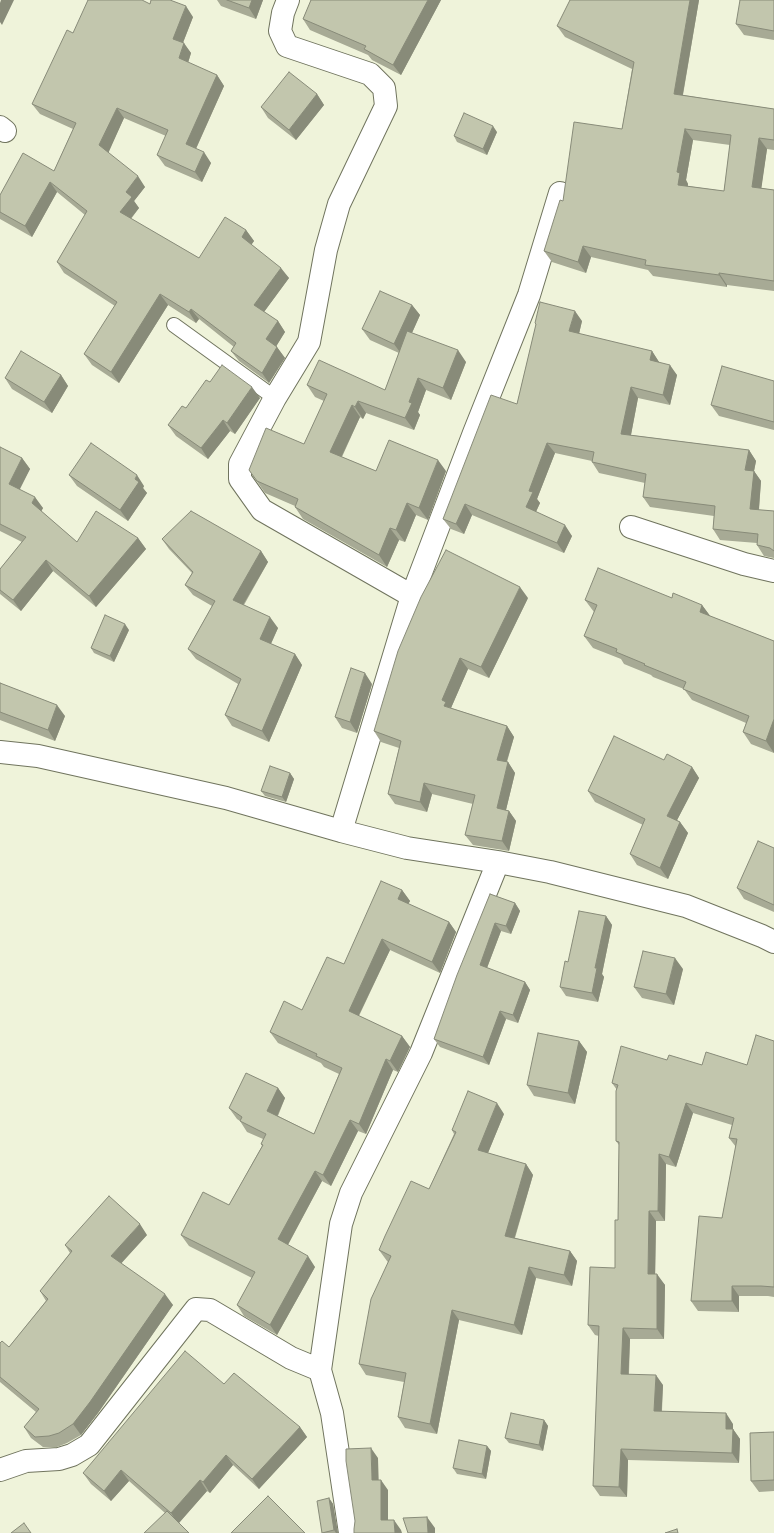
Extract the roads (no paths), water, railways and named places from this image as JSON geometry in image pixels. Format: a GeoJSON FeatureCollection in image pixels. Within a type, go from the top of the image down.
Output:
{"type":"FeatureCollection","features":[{"type":"Feature","properties":{"kind":"street"},"geometry":{"type":"LineString","coordinates":[[288,0],[283,13],[280,31],[287,46],[370,74],[384,88],[386,106],[339,204],[326,250],[309,342],[240,464],[240,479],[244,487],[262,510],[412,596]]}},
{"type":"Feature","properties":{"kind":"street"},"geometry":{"type":"LineString","coordinates":[[341,831],[412,596],[474,433],[529,295],[560,193]]}},
{"type":"Feature","properties":{"kind":"street"},"geometry":{"type":"LineString","coordinates":[[631,526],[744,564],[774,571]]}},
{"type":"Feature","properties":{"kind":"street"},"geometry":{"type":"LineString","coordinates":[[0,752],[38,756],[226,798],[407,848],[498,862],[550,872],[686,906],[774,942]]}},
{"type":"Feature","properties":{"kind":"street"},"geometry":{"type":"LineString","coordinates":[[350,1533],[332,1412],[320,1370],[341,1224],[351,1193],[421,1053],[498,862]]}},
{"type":"Feature","properties":{"kind":"street"},"geometry":{"type":"LineString","coordinates":[[0,1470],[26,1461],[59,1460],[90,1445],[196,1309],[210,1310],[291,1358],[320,1370]]}},
{"type":"Feature","properties":{"kind":"lane"},"geometry":{"type":"LineString","coordinates":[[174,325],[276,398]]}}]}
